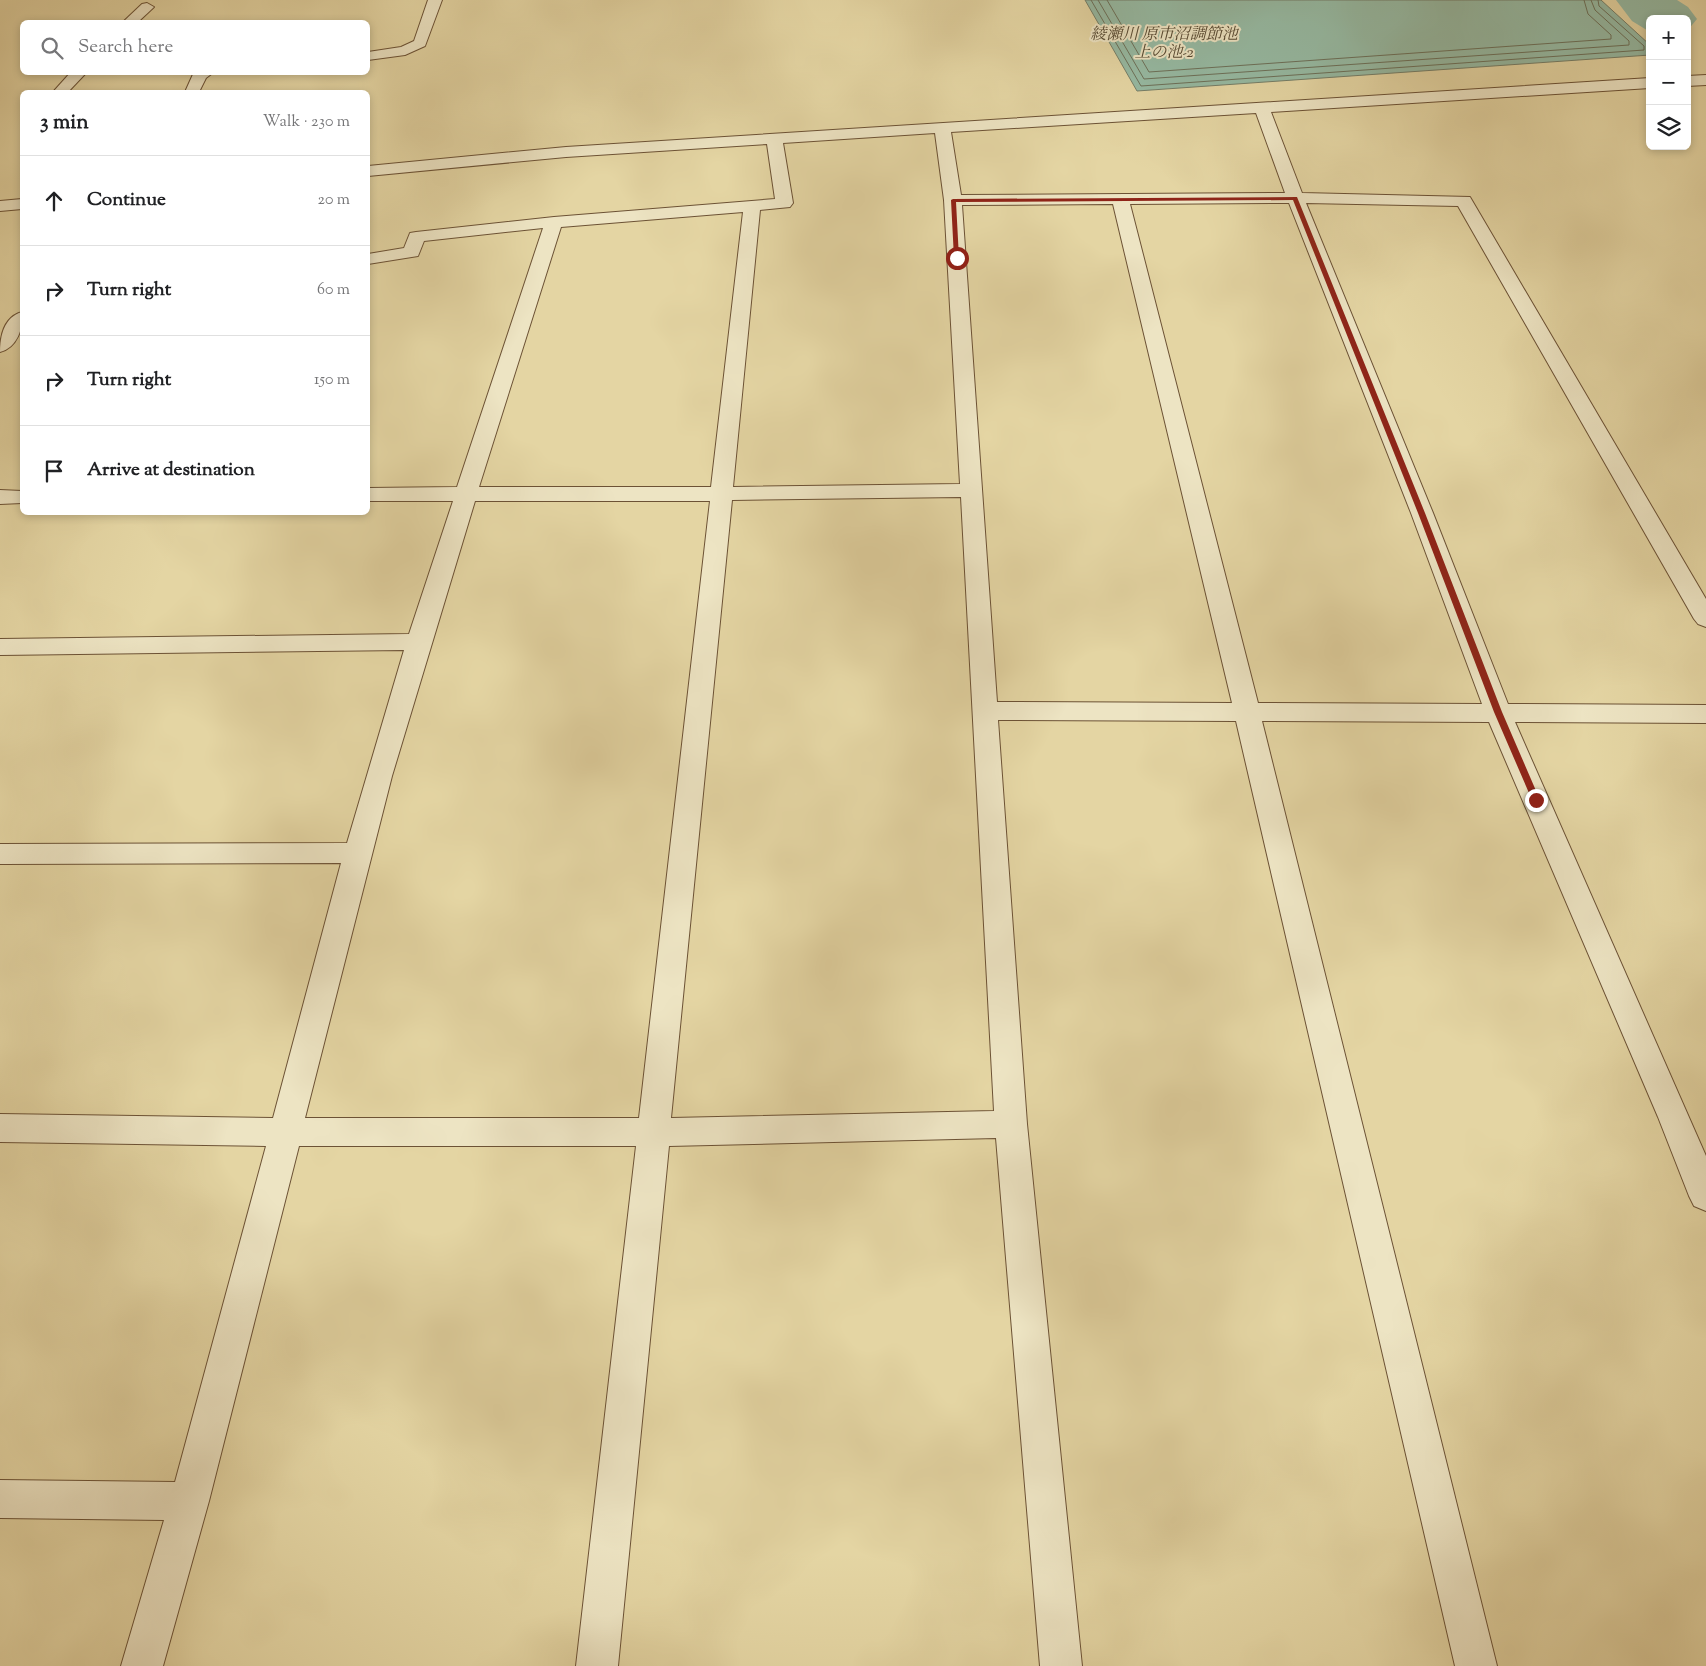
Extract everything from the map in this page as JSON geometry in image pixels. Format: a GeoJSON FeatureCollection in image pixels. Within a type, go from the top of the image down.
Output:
{"type":"FeatureCollection","features":[{"type":"Feature","properties":{"kind":"street"},"geometry":{"type":"LineString","coordinates":[[370,56],[404,51],[420,43],[435,0]]}},
{"type":"Feature","properties":{"kind":"street"},"geometry":{"type":"LineString","coordinates":[[132,20],[146,7]]}},
{"type":"Feature","properties":{"kind":"street"},"geometry":{"type":"LineString","coordinates":[[62,90],[77,75]]}},
{"type":"Feature","properties":{"kind":"street"},"geometry":{"type":"LineString","coordinates":[[193,90],[200,75]]}},
{"type":"Feature","properties":{"kind":"street"},"geometry":{"type":"LineString","coordinates":[[1691,81],[1706,80]]}},
{"type":"Feature","properties":{"kind":"street"},"geometry":{"type":"LineString","coordinates":[[370,171],[566,152],[1646,84]]}},
{"type":"Feature","properties":{"kind":"street"},"geometry":{"type":"LineString","coordinates":[[1262,108],[1271,138],[1422,513],[1498,712],[1674,1117],[1706,1196]]}},
{"type":"Feature","properties":{"kind":"street"},"geometry":{"type":"LineString","coordinates":[[942,127],[953,200],[1011,1124],[1062,1666]]}},
{"type":"Feature","properties":{"kind":"street"},"geometry":{"type":"LineString","coordinates":[[370,258],[412,252],[416,237],[554,222],[784,203],[774,138]]}},
{"type":"Feature","properties":{"kind":"street"},"geometry":{"type":"LineString","coordinates":[[953,200],[1295,198],[1464,201],[1706,619]]}},
{"type":"Feature","properties":{"kind":"street"},"geometry":{"type":"LineString","coordinates":[[1120,199],[1247,712],[1476,1666]]}},
{"type":"Feature","properties":{"kind":"street"},"geometry":{"type":"LineString","coordinates":[[0,206],[20,204]]}},
{"type":"Feature","properties":{"kind":"street"},"geometry":{"type":"LineString","coordinates":[[596,1666],[723,494],[752,205]]}},
{"type":"Feature","properties":{"kind":"street"},"geometry":{"type":"LineString","coordinates":[[142,1666],[190,1501],[358,853],[420,642],[554,222]]}},
{"type":"Feature","properties":{"kind":"street"},"geometry":{"type":"LineString","coordinates":[[0,346],[20,321]]}},
{"type":"Feature","properties":{"kind":"street"},"geometry":{"type":"LineString","coordinates":[[370,494],[723,494],[970,490]]}},
{"type":"Feature","properties":{"kind":"street"},"geometry":{"type":"LineString","coordinates":[[0,497],[20,497]]}},
{"type":"Feature","properties":{"kind":"street"},"geometry":{"type":"LineString","coordinates":[[0,647],[420,642]]}},
{"type":"Feature","properties":{"kind":"street"},"geometry":{"type":"LineString","coordinates":[[985,710],[1706,714]]}},
{"type":"Feature","properties":{"kind":"street"},"geometry":{"type":"LineString","coordinates":[[0,854],[358,853]]}},
{"type":"Feature","properties":{"kind":"street"},"geometry":{"type":"LineString","coordinates":[[0,1128],[287,1132],[654,1132],[1011,1124]]}},
{"type":"Feature","properties":{"kind":"street"},"geometry":{"type":"LineString","coordinates":[[0,1499],[190,1501]]}},
{"type":"Feature","properties":{"kind":"water","name":"綾瀬川 原市沼調節池 上の池-2"},"geometry":{"type":"Polygon","coordinates":[[[1085,0],[1601,0],[1646,41],[1646,55],[1137,91],[1085,0]]]}},
{"type":"Feature","properties":{"kind":"waterway"},"geometry":{"type":"LineString","coordinates":[[1644,0],[1652,9],[1662,15]]}},
{"type":"Feature","properties":{"kind":"route"},"geometry":{"type":"LineString","coordinates":[[957,258],[953,200],[1295,198],[1422,513],[1498,712],[1536,800]]}}]}
